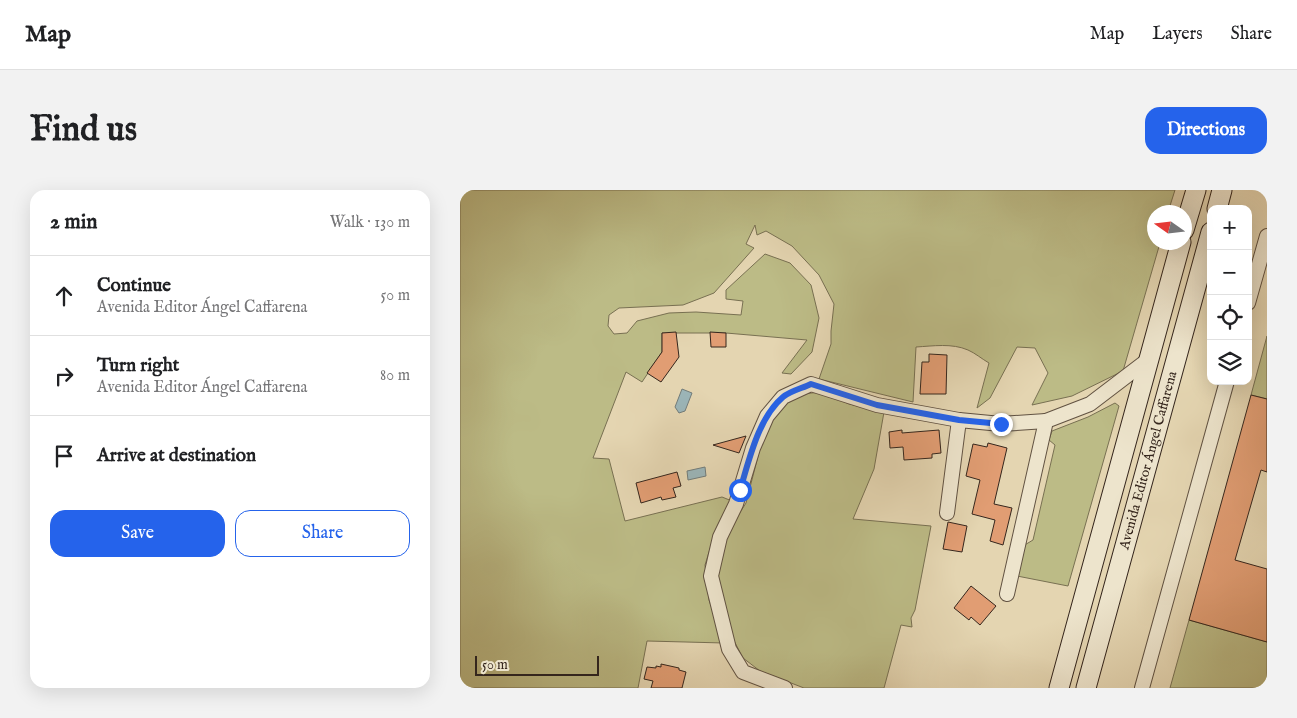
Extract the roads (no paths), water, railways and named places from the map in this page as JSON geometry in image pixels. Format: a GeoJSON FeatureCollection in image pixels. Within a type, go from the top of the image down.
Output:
{"type":"FeatureCollection","features":[{"type":"Feature","properties":{"kind":"main road"},"geometry":{"type":"LineString","coordinates":[[1192,205],[1196,190]]}},
{"type":"Feature","properties":{"kind":"main road"},"geometry":{"type":"LineString","coordinates":[[1218,205],[1222,190]]}},
{"type":"Feature","properties":{"kind":"main road","name":"Avenida Editor Ángel Caffarena"},"geometry":{"type":"LineString","coordinates":[[1086,688],[1207,247]]}},
{"type":"Feature","properties":{"kind":"main road","name":"Avenida Editor Ángel Caffarena"},"geometry":{"type":"LineString","coordinates":[[1059,688],[1179,250]]}},
{"type":"Feature","properties":{"kind":"street"},"geometry":{"type":"LineString","coordinates":[[1250,295],[1267,236]]}},
{"type":"Feature","properties":{"kind":"street","name":"Avenida Editor Ángel Caffarena"},"geometry":{"type":"LineString","coordinates":[[785,688],[743,672],[729,649],[711,576],[720,537],[736,504],[753,448],[767,416],[783,397],[811,384],[877,405],[959,420],[1001,424],[1046,421],[1090,404],[1149,359]]}},
{"type":"Feature","properties":{"kind":"street"},"geometry":{"type":"LineString","coordinates":[[1142,688],[1226,385]]}},
{"type":"Feature","properties":{"kind":"street"},"geometry":{"type":"LineString","coordinates":[[947,512],[959,420]]}},
{"type":"Feature","properties":{"kind":"street"},"geometry":{"type":"LineString","coordinates":[[1007,594],[1046,421]]}},
{"type":"Feature","properties":{"kind":"water"},"geometry":{"type":"Polygon","coordinates":[[[682,389],[692,393],[685,411],[679,413],[675,407],[682,389]]]}},
{"type":"Feature","properties":{"kind":"water"},"geometry":{"type":"Polygon","coordinates":[[[705,467],[706,476],[688,480],[687,471],[705,467]]]}}]}
